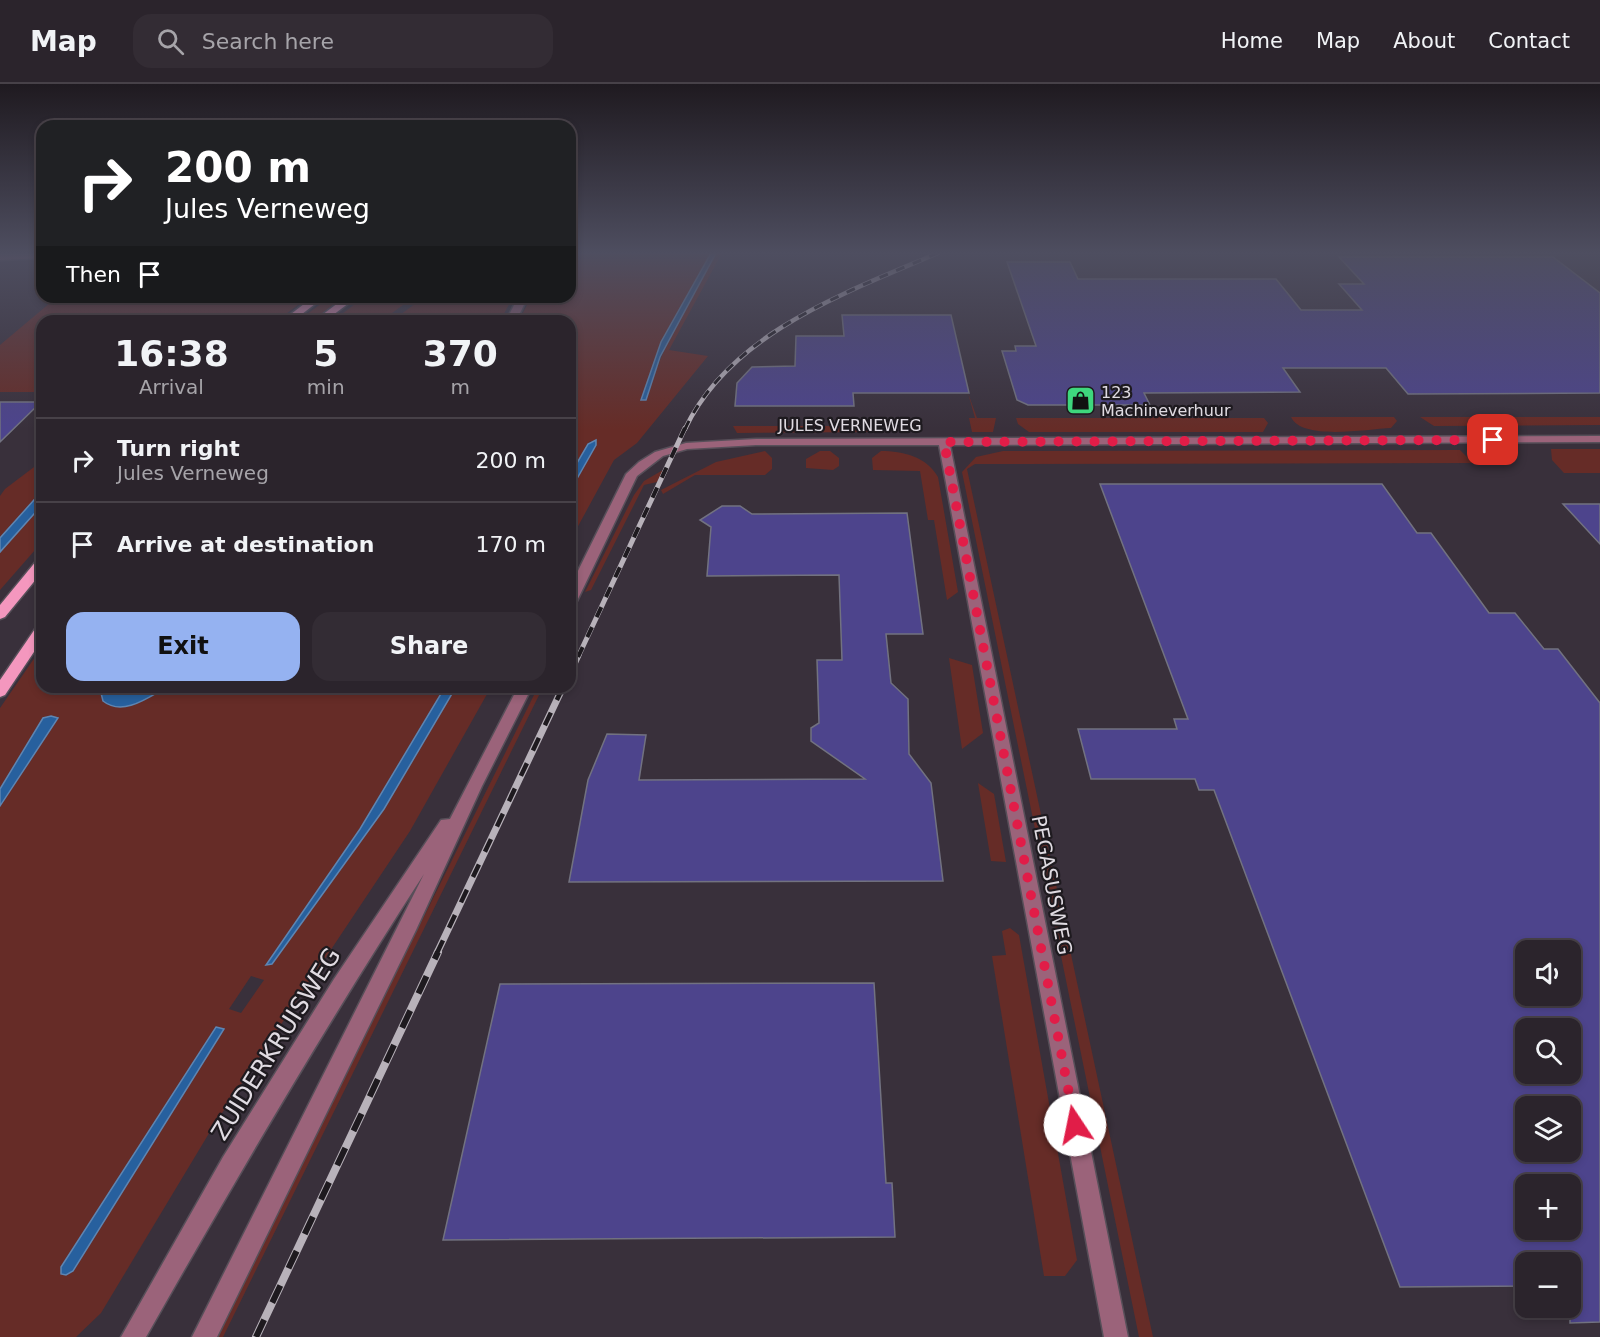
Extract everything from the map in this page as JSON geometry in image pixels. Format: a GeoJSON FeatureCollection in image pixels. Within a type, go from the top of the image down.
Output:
{"type":"FeatureCollection","features":[{"type":"Feature","properties":{"kind":"main road"},"geometry":{"type":"LineString","coordinates":[[0,614],[36,570]]}},
{"type":"Feature","properties":{"kind":"main road"},"geometry":{"type":"LineString","coordinates":[[0,691],[36,638]]}},
{"type":"Feature","properties":{"kind":"street","name":"JULES VERNEWEG"},"geometry":{"type":"LineString","coordinates":[[576,588],[632,474],[650,459],[676,448],[756,442],[1600,439]]}},
{"type":"Feature","properties":{"kind":"street","name":"PEGASUSWEG"},"geometry":{"type":"LineString","coordinates":[[944,442],[1116,1337]]}},
{"type":"Feature","properties":{"kind":"street","name":"ZUIDERKRUISWEG"},"geometry":{"type":"LineString","coordinates":[[204,1337],[410,924],[474,785],[522,693]]}},
{"type":"Feature","properties":{"kind":"street","name":"ZUIDERKRUISWEG"},"geometry":{"type":"LineString","coordinates":[[133,1337],[231,1165],[304,1045],[474,785]]}},
{"type":"Feature","properties":{"kind":"shaded area"},"geometry":{"type":"Polygon","coordinates":[[[40,311],[289,311],[284,315],[36,315],[36,392],[0,392],[0,345],[40,311]]]}},
{"type":"Feature","properties":{"kind":"shaded area"},"geometry":{"type":"Polygon","coordinates":[[[311,311],[324,311],[320,315],[306,315],[311,311]]]}},
{"type":"Feature","properties":{"kind":"shaded area"},"geometry":{"type":"Polygon","coordinates":[[[345,311],[394,311],[389,315],[341,315],[345,311]]]}},
{"type":"Feature","properties":{"kind":"shaded area"},"geometry":{"type":"Polygon","coordinates":[[[405,311],[505,311],[503,315],[400,315],[405,311]]]}},
{"type":"Feature","properties":{"kind":"shaded area"},"geometry":{"type":"Polygon","coordinates":[[[524,311],[678,311],[661,342],[651,373],[654,375],[672,331],[683,311],[690,311],[669,350],[708,356],[637,443],[614,460],[576,530],[576,480],[596,445],[590,441],[576,465],[576,315],[522,315],[524,311]]]}},
{"type":"Feature","properties":{"kind":"shaded area"},"geometry":{"type":"Polygon","coordinates":[[[968,393],[977,418],[996,418],[993,432],[972,432],[969,418],[975,418],[968,393]]]}},
{"type":"Feature","properties":{"kind":"shaded area"},"geometry":{"type":"Polygon","coordinates":[[[1139,413],[1162,413],[1164,418],[1264,418],[1268,423],[1263,432],[1029,432],[1018,424],[1016,418],[1141,418],[1139,413]]]}},
{"type":"Feature","properties":{"kind":"shaded area"},"geometry":{"type":"Polygon","coordinates":[[[1291,417],[1394,417],[1397,421],[1391,428],[1336,432],[1308,429],[1297,424],[1291,417]]]}},
{"type":"Feature","properties":{"kind":"shaded area"},"geometry":{"type":"Polygon","coordinates":[[[1420,417],[1600,417],[1600,425],[1434,426],[1420,417]]]}},
{"type":"Feature","properties":{"kind":"shaded area"},"geometry":{"type":"Polygon","coordinates":[[[733,426],[854,426],[874,432],[737,433],[733,426]]]}},
{"type":"Feature","properties":{"kind":"shaded area"},"geometry":{"type":"Polygon","coordinates":[[[1551,449],[1600,449],[1600,473],[1564,473],[1552,460],[1551,449]]]}},
{"type":"Feature","properties":{"kind":"shaded area"},"geometry":{"type":"Polygon","coordinates":[[[1460,450],[1473,463],[975,464],[967,469],[1153,1337],[1139,1337],[962,472],[976,457],[1003,451],[1460,450]]]}},
{"type":"Feature","properties":{"kind":"shaded area"},"geometry":{"type":"Polygon","coordinates":[[[765,451],[772,458],[772,469],[765,475],[695,475],[663,494],[661,490],[716,462],[765,451]]]}},
{"type":"Feature","properties":{"kind":"shaded area"},"geometry":{"type":"Polygon","coordinates":[[[820,451],[830,451],[839,458],[839,466],[833,470],[806,468],[806,459],[820,451]]]}},
{"type":"Feature","properties":{"kind":"shaded area"},"geometry":{"type":"Polygon","coordinates":[[[881,451],[914,456],[928,464],[938,477],[958,592],[947,600],[934,520],[928,520],[920,471],[873,470],[872,458],[881,451]]]}},
{"type":"Feature","properties":{"kind":"shaded area"},"geometry":{"type":"Polygon","coordinates":[[[36,466],[36,498],[0,538],[0,496],[5,489],[36,466]]]}},
{"type":"Feature","properties":{"kind":"shaded area"},"geometry":{"type":"Polygon","coordinates":[[[663,470],[657,482],[644,485],[591,590],[585,592],[634,495],[644,481],[663,470]]]}},
{"type":"Feature","properties":{"kind":"shaded area"},"geometry":{"type":"Polygon","coordinates":[[[36,512],[36,549],[0,590],[0,552],[36,512]]]}},
{"type":"Feature","properties":{"kind":"shaded area"},"geometry":{"type":"Polygon","coordinates":[[[36,656],[36,693],[101,693],[132,705],[155,693],[441,693],[360,829],[267,965],[272,964],[384,809],[452,693],[488,693],[410,831],[214,1125],[101,1313],[76,1337],[0,1337],[0,806],[54,723],[39,724],[0,789],[0,708],[36,656]],[[251,976],[229,1009],[241,1013],[264,980],[251,976]],[[223,1029],[61,1274],[66,1275],[73,1271],[223,1029]]]}},
{"type":"Feature","properties":{"kind":"shaded area"},"geometry":{"type":"Polygon","coordinates":[[[949,658],[972,665],[983,733],[962,749],[949,658]]]}},
{"type":"Feature","properties":{"kind":"shaded area"},"geometry":{"type":"Polygon","coordinates":[[[535,693],[540,693],[223,1337],[215,1337],[535,693]]]}},
{"type":"Feature","properties":{"kind":"shaded area"},"geometry":{"type":"Polygon","coordinates":[[[978,783],[994,794],[1006,862],[991,861],[978,783]]]}},
{"type":"Feature","properties":{"kind":"shaded area"},"geometry":{"type":"Polygon","coordinates":[[[1010,928],[1019,935],[1077,1260],[1065,1276],[1044,1276],[992,956],[1006,955],[1002,931],[1010,928]]]}},
{"type":"Feature","properties":{"kind":"water"},"geometry":{"type":"Polygon","coordinates":[[[678,311],[685,311],[660,357],[646,400],[641,400],[661,342],[678,311]]]}},
{"type":"Feature","properties":{"kind":"water"},"geometry":{"type":"Polygon","coordinates":[[[596,440],[596,445],[576,480],[576,465],[588,444],[596,440]]]}},
{"type":"Feature","properties":{"kind":"water"},"geometry":{"type":"Polygon","coordinates":[[[36,498],[36,512],[0,552],[0,538],[36,498]]]}},
{"type":"Feature","properties":{"kind":"water"},"geometry":{"type":"Polygon","coordinates":[[[101,693],[156,693],[136,704],[127,706],[119,707],[103,701],[101,693]]]}},
{"type":"Feature","properties":{"kind":"water"},"geometry":{"type":"Polygon","coordinates":[[[441,693],[452,693],[384,809],[272,964],[266,965],[360,829],[441,693]]]}},
{"type":"Feature","properties":{"kind":"water"},"geometry":{"type":"Polygon","coordinates":[[[51,716],[58,718],[0,806],[0,789],[43,718],[51,716]]]}},
{"type":"Feature","properties":{"kind":"water"},"geometry":{"type":"Polygon","coordinates":[[[216,1027],[224,1029],[73,1271],[66,1275],[61,1274],[61,1267],[216,1027]]]}},
{"type":"Feature","properties":{"kind":"building"},"geometry":{"type":"Polygon","coordinates":[[[1024,311],[1600,311],[1600,393],[1408,394],[1386,368],[1283,368],[1300,392],[1144,393],[1150,405],[1028,405],[1017,400],[1002,351],[1016,351],[1015,346],[1036,346],[1024,311]]]}},
{"type":"Feature","properties":{"kind":"building"},"geometry":{"type":"Polygon","coordinates":[[[842,315],[951,315],[969,393],[853,393],[854,406],[735,406],[737,383],[752,367],[795,366],[796,336],[844,336],[842,315]]]}},
{"type":"Feature","properties":{"kind":"building"},"geometry":{"type":"Polygon","coordinates":[[[0,402],[36,402],[36,407],[0,442],[0,402]]]}},
{"type":"Feature","properties":{"kind":"building"},"geometry":{"type":"Polygon","coordinates":[[[1100,484],[1382,484],[1417,533],[1431,533],[1489,613],[1515,613],[1544,649],[1558,649],[1600,703],[1600,1322],[1570,1323],[1570,1318],[1581,1318],[1581,1252],[1515,1252],[1515,1286],[1400,1287],[1214,790],[1199,790],[1195,779],[1091,779],[1078,729],[1177,729],[1174,719],[1188,719],[1100,484]]]}},
{"type":"Feature","properties":{"kind":"building"},"geometry":{"type":"Polygon","coordinates":[[[1563,504],[1600,504],[1600,544],[1563,504]]]}},
{"type":"Feature","properties":{"kind":"building"},"geometry":{"type":"Polygon","coordinates":[[[722,506],[740,506],[752,514],[907,513],[923,634],[886,634],[891,683],[908,699],[909,754],[931,783],[943,881],[569,882],[588,780],[607,734],[646,735],[639,780],[865,779],[811,741],[811,728],[819,723],[817,660],[842,660],[839,575],[707,576],[711,527],[700,520],[722,506]]]}},
{"type":"Feature","properties":{"kind":"building"},"geometry":{"type":"Polygon","coordinates":[[[874,983],[886,1183],[892,1183],[895,1237],[443,1240],[500,984],[874,983]]]}},
{"type":"Feature","properties":{"kind":"railway"},"geometry":{"type":"LineString","coordinates":[[685,429],[705,395],[731,366],[761,341],[810,311]]}},
{"type":"Feature","properties":{"kind":"railway"},"geometry":{"type":"LineString","coordinates":[[578,657],[685,428]]}},
{"type":"Feature","properties":{"kind":"railway"},"geometry":{"type":"LineString","coordinates":[[576,660],[578,655]]}},
{"type":"Feature","properties":{"kind":"railway"},"geometry":{"type":"LineString","coordinates":[[437,953],[560,693]]}},
{"type":"Feature","properties":{"kind":"railway"},"geometry":{"type":"LineString","coordinates":[[256,1337],[438,952]]}},
{"type":"Feature","properties":{"kind":"place","name":"123 Machineverhuur"},"geometry":{"type":"Point","coordinates":[1080,401]}},
{"type":"Feature","properties":{"kind":"route"},"geometry":{"type":"LineString","coordinates":[[1075,1125],[944,442],[1493,440]]}}]}
